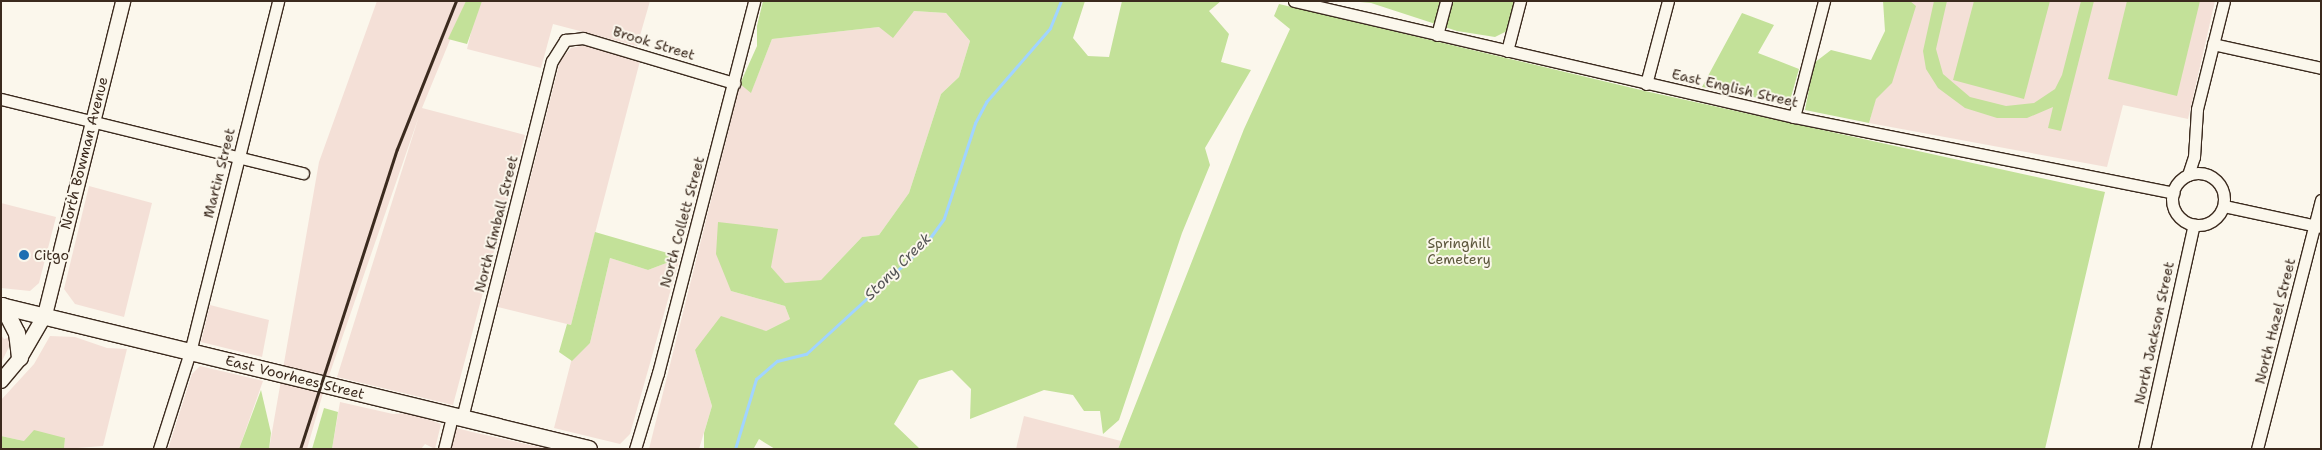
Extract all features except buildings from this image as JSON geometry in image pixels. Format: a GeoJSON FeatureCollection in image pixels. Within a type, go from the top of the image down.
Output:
{"type":"FeatureCollection","features":[{"type":"Feature","properties":{"kind":"main road","name":"East Voorhees Street"},"geometry":{"type":"LineString","coordinates":[[2,306],[589,449]]}},
{"type":"Feature","properties":{"kind":"main road"},"geometry":{"type":"LineString","coordinates":[[2,306],[17,333],[20,358]]}},
{"type":"Feature","properties":{"kind":"street","name":"North Bowman Avenue"},"geometry":{"type":"LineString","coordinates":[[1,381],[20,358],[45,315],[123,1]]}},
{"type":"Feature","properties":{"kind":"street","name":"Martin Street"},"geometry":{"type":"LineString","coordinates":[[159,449],[190,352],[278,1]]}},
{"type":"Feature","properties":{"kind":"street","name":"North Collett Street"},"geometry":{"type":"LineString","coordinates":[[635,449],[658,373],[754,1]]}},
{"type":"Feature","properties":{"kind":"street","name":"East English Street"},"geometry":{"type":"LineString","coordinates":[[1294,1],[1794,117],[2173,193]]}},
{"type":"Feature","properties":{"kind":"street"},"geometry":{"type":"LineString","coordinates":[[1437,35],[1446,1]]}},
{"type":"Feature","properties":{"kind":"street"},"geometry":{"type":"LineString","coordinates":[[1507,51],[1520,1]]}},
{"type":"Feature","properties":{"kind":"street"},"geometry":{"type":"LineString","coordinates":[[1646,84],[1668,1]]}},
{"type":"Feature","properties":{"kind":"street"},"geometry":{"type":"LineString","coordinates":[[1794,117],[1824,1]]}},
{"type":"Feature","properties":{"kind":"street"},"geometry":{"type":"LineString","coordinates":[[2188,175],[2203,174],[2218,183],[2225,198],[2224,206],[2214,221],[2194,224],[2177,214],[2173,193],[2188,175],[2194,157],[2198,109],[2224,1]]}},
{"type":"Feature","properties":{"kind":"street","name":"Brook Street"},"geometry":{"type":"LineString","coordinates":[[566,40],[584,38],[734,83]]}},
{"type":"Feature","properties":{"kind":"street","name":"North Kimball Street"},"geometry":{"type":"LineString","coordinates":[[444,449],[457,417],[552,61],[566,40]]}},
{"type":"Feature","properties":{"kind":"street"},"geometry":{"type":"LineString","coordinates":[[2213,44],[2321,68]]}},
{"type":"Feature","properties":{"kind":"street"},"geometry":{"type":"LineString","coordinates":[[1,99],[304,173]]}},
{"type":"Feature","properties":{"kind":"street","name":"North Hazel Street"},"geometry":{"type":"LineString","coordinates":[[2257,449],[2318,226],[2321,200]]}},
{"type":"Feature","properties":{"kind":"street"},"geometry":{"type":"LineString","coordinates":[[2224,206],[2318,226]]}},
{"type":"Feature","properties":{"kind":"street","name":"North Jackson Street"},"geometry":{"type":"LineString","coordinates":[[2144,449],[2194,224]]}},
{"type":"Feature","properties":{"kind":"shaded area"},"geometry":{"type":"Polygon","coordinates":[[[377,1],[466,1],[422,108],[525,135],[453,405],[337,377],[419,116],[323,393],[307,449],[269,449],[319,162],[377,1]]]}},
{"type":"Feature","properties":{"kind":"shaded area"},"geometry":{"type":"Polygon","coordinates":[[[482,1],[650,1],[637,46],[553,24],[541,68],[467,49],[478,4],[482,1]]]}},
{"type":"Feature","properties":{"kind":"shaded area"},"geometry":{"type":"Polygon","coordinates":[[[1902,1],[2215,1],[2188,119],[2123,105],[2107,167],[1869,123],[1902,1]]]}},
{"type":"Feature","properties":{"kind":"shaded area"},"geometry":{"type":"Polygon","coordinates":[[[914,11],[946,13],[970,41],[959,77],[941,94],[909,193],[879,235],[862,237],[821,280],[785,284],[771,267],[731,291],[785,306],[790,319],[766,331],[695,350],[712,406],[699,449],[649,449],[740,84],[751,92],[772,39],[879,27],[914,11]]]}},
{"type":"Feature","properties":{"kind":"shaded area"},"geometry":{"type":"Polygon","coordinates":[[[585,45],[640,61],[571,325],[498,307],[560,61],[571,48],[585,45]]]}},
{"type":"Feature","properties":{"kind":"shaded area"},"geometry":{"type":"Polygon","coordinates":[[[89,186],[152,203],[124,317],[75,304],[64,289],[89,186]]]}},
{"type":"Feature","properties":{"kind":"shaded area"},"geometry":{"type":"Polygon","coordinates":[[[1,203],[56,217],[39,283],[30,291],[1,288],[1,203]]]}},
{"type":"Feature","properties":{"kind":"shaded area"},"geometry":{"type":"Polygon","coordinates":[[[671,254],[680,257],[630,434],[620,444],[554,428],[573,354],[590,343],[610,258],[648,270],[669,262],[671,254]]]}},
{"type":"Feature","properties":{"kind":"shaded area"},"geometry":{"type":"Polygon","coordinates":[[[210,305],[269,320],[262,357],[201,342],[210,305]]]}},
{"type":"Feature","properties":{"kind":"shaded area"},"geometry":{"type":"Polygon","coordinates":[[[1,335],[4,339],[12,337],[12,341],[1,363],[1,335]]]}},
{"type":"Feature","properties":{"kind":"shaded area"},"geometry":{"type":"Polygon","coordinates":[[[50,336],[75,337],[107,348],[127,349],[103,446],[64,449],[65,438],[24,441],[1,436],[1,400],[34,364],[50,336]]]}},
{"type":"Feature","properties":{"kind":"shaded area"},"geometry":{"type":"Polygon","coordinates":[[[200,366],[263,381],[239,449],[168,449],[192,374],[200,366]]]}},
{"type":"Feature","properties":{"kind":"shaded area"},"geometry":{"type":"Polygon","coordinates":[[[340,402],[393,414],[411,413],[441,424],[435,449],[425,444],[421,449],[332,449],[340,402]]]}},
{"type":"Feature","properties":{"kind":"shaded area"},"geometry":{"type":"Polygon","coordinates":[[[1024,416],[1121,441],[1118,449],[1016,449],[1024,416]]]}},
{"type":"Feature","properties":{"kind":"shaded area"},"geometry":{"type":"Polygon","coordinates":[[[457,428],[472,432],[548,449],[451,449],[457,428]]]}},
{"type":"Feature","properties":{"kind":"green space"},"geometry":{"type":"Polygon","coordinates":[[[466,1],[482,1],[467,44],[448,39],[466,1]]]}},
{"type":"Feature","properties":{"kind":"green space"},"geometry":{"type":"Polygon","coordinates":[[[763,1],[1085,1],[1073,38],[1088,56],[1109,57],[1122,1],[1221,1],[1209,11],[1229,34],[1221,62],[1251,70],[1205,148],[1210,165],[1182,233],[1119,420],[1103,434],[1100,411],[1084,411],[1073,395],[1044,390],[970,419],[971,389],[952,370],[919,380],[894,424],[920,449],[775,449],[759,439],[754,448],[704,449],[704,433],[712,406],[695,350],[721,316],[766,331],[790,319],[785,306],[731,291],[716,254],[718,222],[778,229],[771,267],[785,283],[821,280],[862,237],[879,235],[909,193],[941,94],[959,77],[970,41],[946,13],[914,11],[893,38],[879,27],[772,39],[751,93],[740,84],[757,46],[757,26],[763,1]]]}},
{"type":"Feature","properties":{"kind":"green space"},"geometry":{"type":"Polygon","coordinates":[[[1350,1],[1516,1],[1509,30],[1495,37],[1457,31],[1371,3],[1350,1]]]}},
{"type":"Feature","properties":{"kind":"green space"},"geometry":{"type":"Polygon","coordinates":[[[1883,1],[1910,1],[1916,6],[1892,83],[1876,99],[1869,123],[1805,110],[1814,63],[1831,50],[1871,60],[1885,31],[1883,1]]]}},
{"type":"Feature","properties":{"kind":"green space"},"geometry":{"type":"Polygon","coordinates":[[[1934,1],[1947,1],[1936,49],[1943,74],[1970,97],[2006,106],[2034,103],[2055,89],[2062,75],[2081,1],[2094,1],[2061,131],[2048,128],[2053,107],[2027,118],[1997,118],[1965,108],[1938,88],[1926,69],[1923,51],[1934,1]]]}},
{"type":"Feature","properties":{"kind":"green space"},"geometry":{"type":"Polygon","coordinates":[[[1974,1],[2050,1],[2024,99],[1953,80],[1974,1]]]}},
{"type":"Feature","properties":{"kind":"green space"},"geometry":{"type":"Polygon","coordinates":[[[2127,1],[2200,1],[2177,96],[2108,79],[2127,1]]]}},
{"type":"Feature","properties":{"kind":"green space","name":"Springhill Cemetery"},"geometry":{"type":"Polygon","coordinates":[[[1279,4],[1645,91],[2105,192],[2045,449],[1118,449],[1244,129],[1290,29],[1274,16],[1279,4]]]}},
{"type":"Feature","properties":{"kind":"green space"},"geometry":{"type":"Polygon","coordinates":[[[1742,13],[1774,25],[1758,53],[1799,69],[1789,104],[1702,87],[1742,13]]]}},
{"type":"Feature","properties":{"kind":"green space"},"geometry":{"type":"Polygon","coordinates":[[[595,232],[671,254],[669,262],[648,270],[610,258],[590,343],[572,361],[559,352],[567,324],[571,325],[595,232]]]}},
{"type":"Feature","properties":{"kind":"green space"},"geometry":{"type":"Polygon","coordinates":[[[261,390],[271,433],[269,449],[239,449],[261,390]]]}},
{"type":"Feature","properties":{"kind":"green space"},"geometry":{"type":"Polygon","coordinates":[[[324,408],[338,412],[332,449],[312,449],[324,408]]]}},
{"type":"Feature","properties":{"kind":"green space"},"geometry":{"type":"Polygon","coordinates":[[[34,430],[65,438],[64,449],[1,449],[1,436],[24,441],[34,430]]]}},
{"type":"Feature","properties":{"kind":"waterway","name":"Stony Creek"},"geometry":{"type":"LineString","coordinates":[[735,449],[756,379],[777,361],[806,354],[924,246],[944,218],[975,123],[986,102],[1050,28],[1061,1]]}},
{"type":"Feature","properties":{"kind":"railway"},"geometry":{"type":"LineString","coordinates":[[300,449],[397,149],[456,1]]}},
{"type":"Feature","properties":{"kind":"place","name":"Citgo"},"geometry":{"type":"Point","coordinates":[24,255]}}]}
